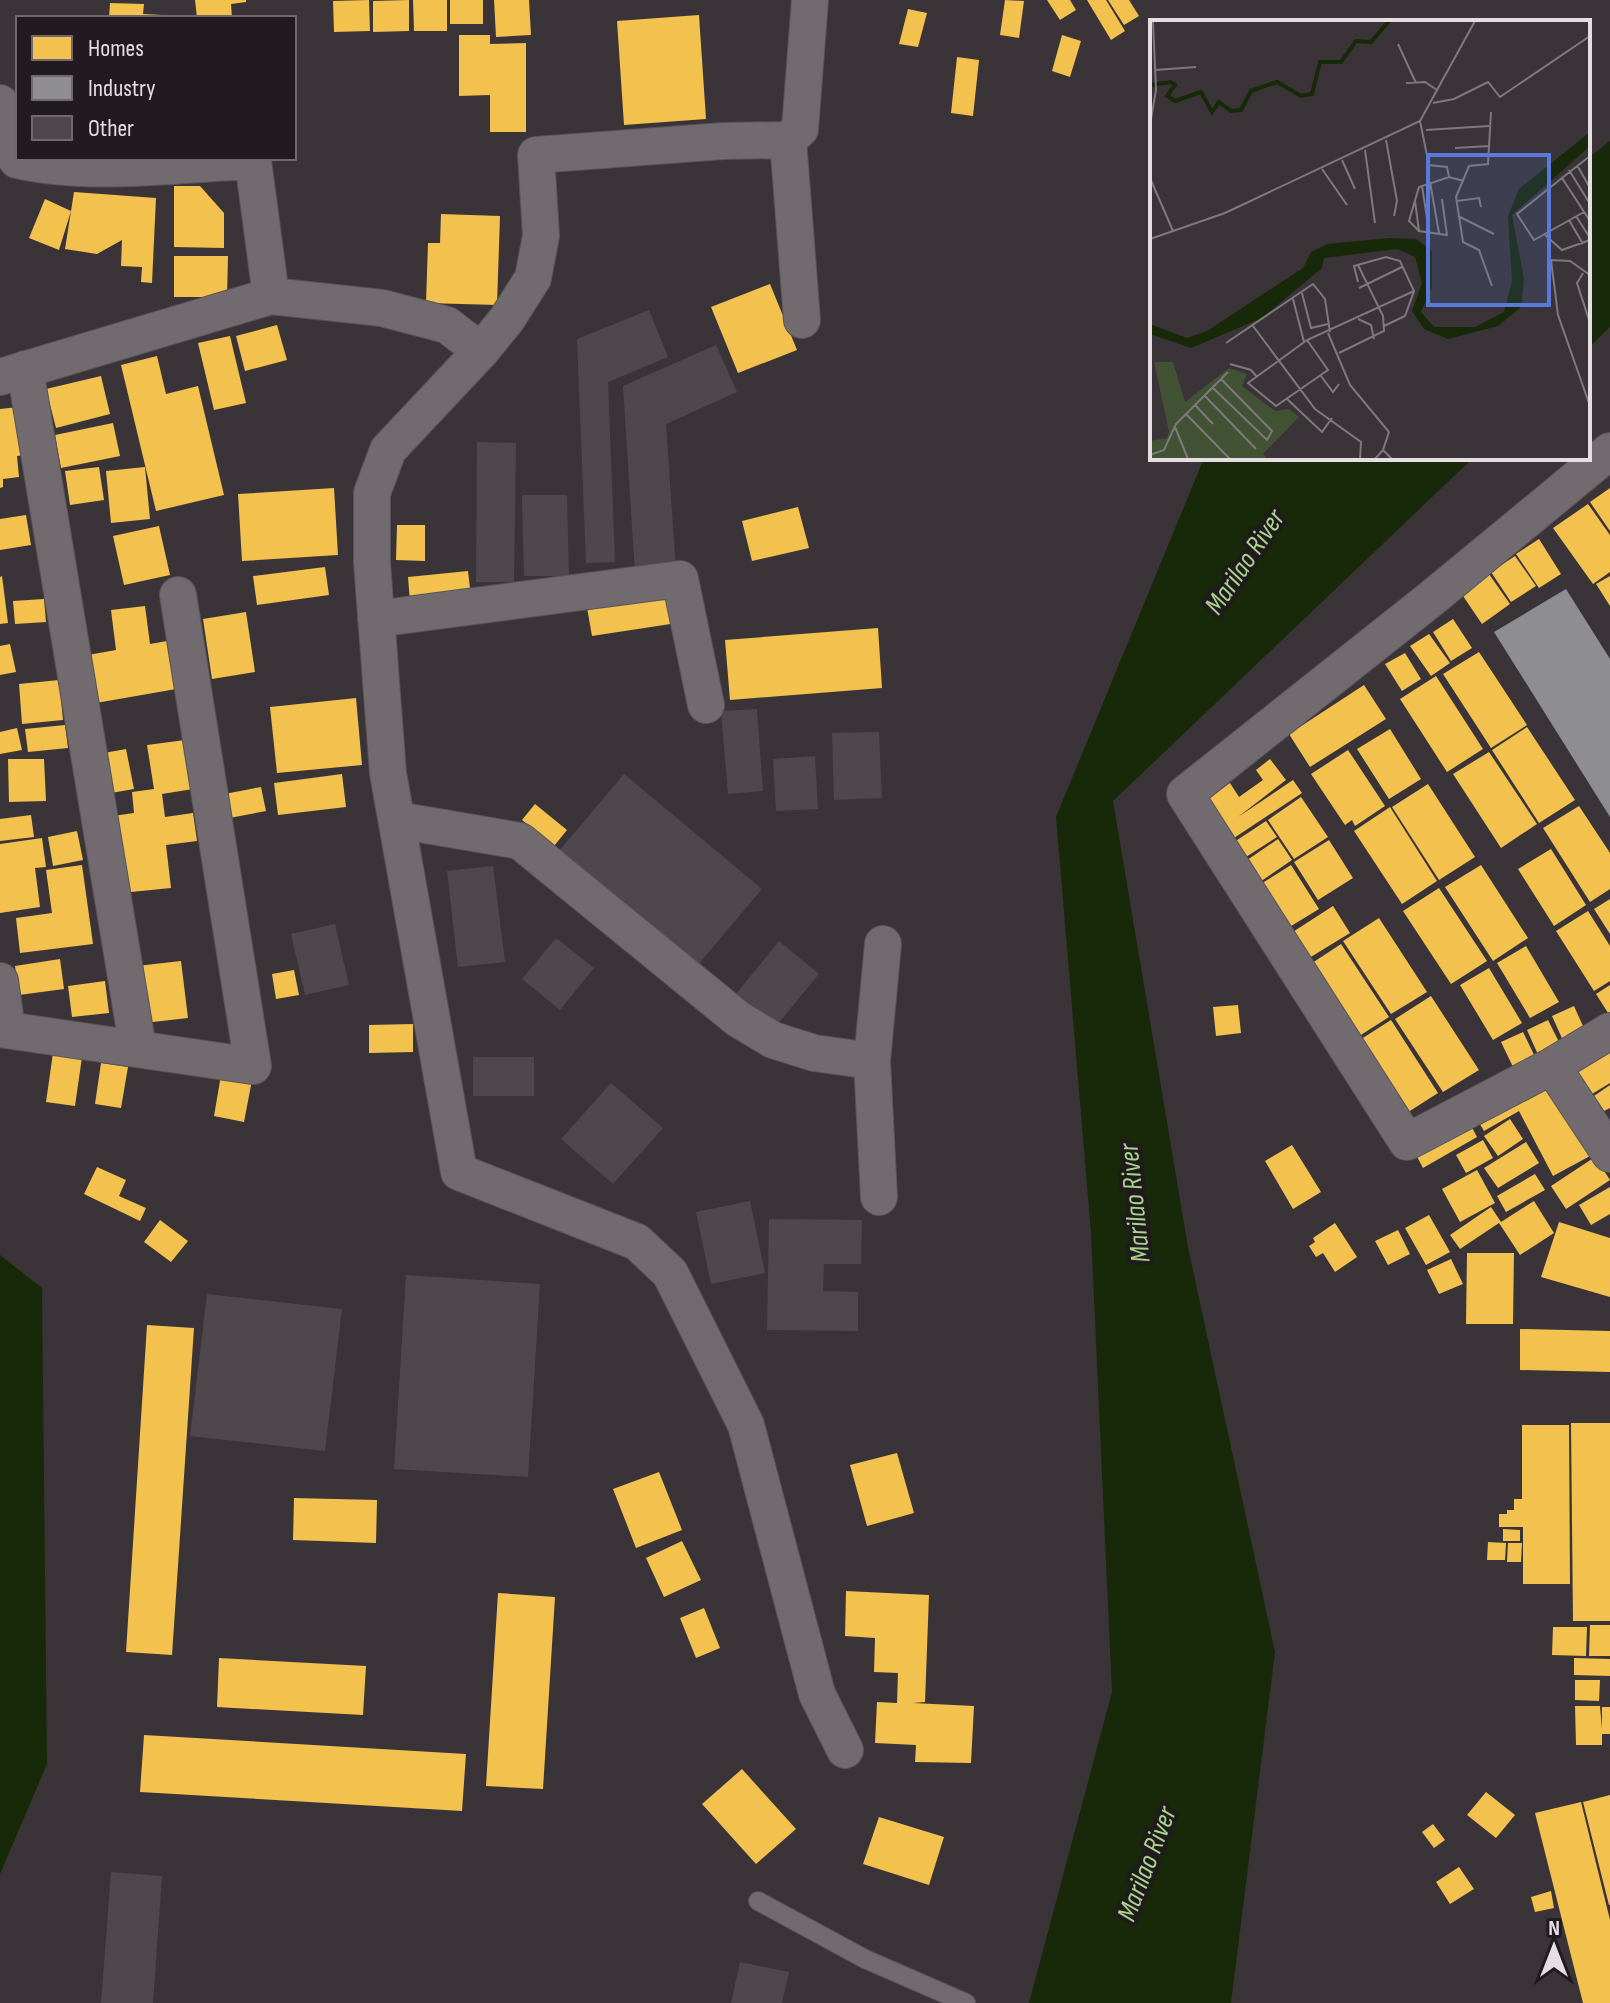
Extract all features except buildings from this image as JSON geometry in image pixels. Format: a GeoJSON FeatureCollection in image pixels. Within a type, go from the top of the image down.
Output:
{"type":"FeatureCollection","features":[{"type":"Feature","properties":{"kind":"street"},"geometry":{"type":"LineString","coordinates":[[810,0],[800,129],[788,140],[723,141],[536,155],[541,236],[533,278],[507,319],[481,351],[388,450],[372,493],[372,563],[388,773],[459,1172],[637,1242],[670,1273],[746,1425],[817,1694],[845,1750]]}},
{"type":"Feature","properties":{"kind":"street"},"geometry":{"type":"LineString","coordinates":[[0,103],[4,141],[16,158]]}},
{"type":"Feature","properties":{"kind":"street"},"geometry":{"type":"LineString","coordinates":[[788,140],[802,320]]}},
{"type":"Feature","properties":{"kind":"street"},"geometry":{"type":"LineString","coordinates":[[17,160],[44,166],[106,168],[253,161],[271,296]]}},
{"type":"Feature","properties":{"kind":"street"},"geometry":{"type":"LineString","coordinates":[[138,1049],[12,373],[271,296],[382,308],[447,325],[481,351]]}},
{"type":"Feature","properties":{"kind":"street"},"geometry":{"type":"LineString","coordinates":[[1610,451],[1432,598],[1185,794],[1407,1142],[1552,1066],[1610,1031]]}},
{"type":"Feature","properties":{"kind":"street"},"geometry":{"type":"LineString","coordinates":[[376,619],[680,579],[706,705]]}},
{"type":"Feature","properties":{"kind":"street"},"geometry":{"type":"LineString","coordinates":[[0,981],[4,1029],[253,1066],[178,595]]}},
{"type":"Feature","properties":{"kind":"street"},"geometry":{"type":"LineString","coordinates":[[397,820],[520,841],[738,1019],[773,1040],[800,1049],[872,1061]]}},
{"type":"Feature","properties":{"kind":"street"},"geometry":{"type":"LineString","coordinates":[[879,1197],[872,1061],[883,944]]}},
{"type":"Feature","properties":{"kind":"street"},"geometry":{"type":"LineString","coordinates":[[1552,1066],[1610,1154]]}},
{"type":"Feature","properties":{"kind":"lane"},"geometry":{"type":"LineString","coordinates":[[758,1901],[865,1959],[966,2003]]}},
{"type":"Feature","properties":{"kind":"water"},"geometry":{"type":"Polygon","coordinates":[[[1610,141],[1610,327],[1590,346],[1590,156],[1610,141]]]}},
{"type":"Feature","properties":{"kind":"water","name":"Marilao River"},"geometry":{"type":"Polygon","coordinates":[[[1206,460],[1471,460],[1113,801],[1188,1247],[1275,1652],[1231,2003],[1029,2003],[1112,1692],[1091,1233],[1056,817],[1202,463],[1206,460]]]}},
{"type":"Feature","properties":{"kind":"water"},"geometry":{"type":"Polygon","coordinates":[[[0,1255],[42,1288],[47,1764],[0,1874],[0,1255]]]}}]}
